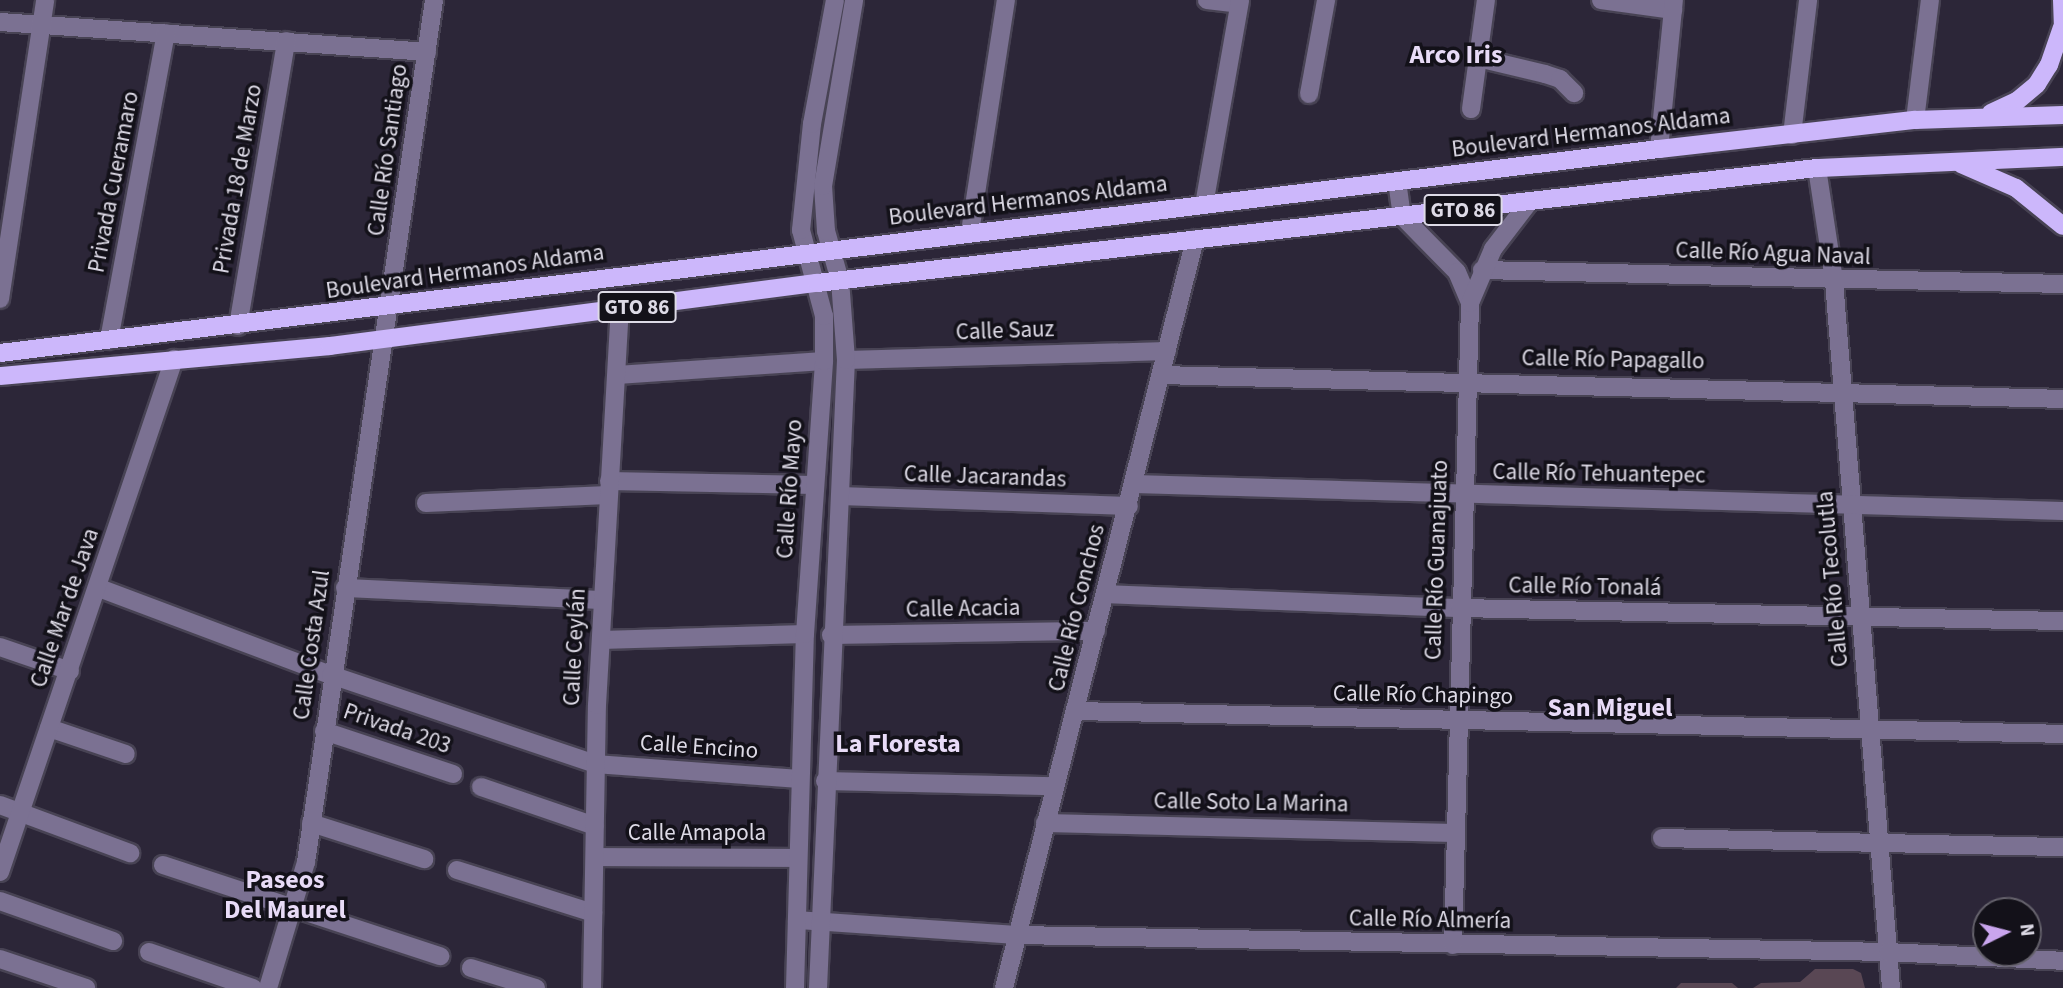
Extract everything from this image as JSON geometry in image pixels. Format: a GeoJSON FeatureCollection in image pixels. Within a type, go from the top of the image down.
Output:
{"type":"FeatureCollection","features":[{"type":"Feature","properties":{"kind":"main road"},"geometry":{"type":"LineString","coordinates":[[1985,116],[2017,101],[2037,84],[2062,35],[2062,0]]}},
{"type":"Feature","properties":{"kind":"main road","name":"Boulevard Hermanos Aldama"},"geometry":{"type":"LineString","coordinates":[[0,353],[238,326],[805,252],[1659,149],[1915,120],[2063,115]]}},
{"type":"Feature","properties":{"kind":"main road","name":"GTO 86"},"geometry":{"type":"LineString","coordinates":[[0,376],[385,339],[817,283],[1816,167],[1945,159],[2063,157]]}},
{"type":"Feature","properties":{"kind":"main road"},"geometry":{"type":"LineString","coordinates":[[1945,159],[2005,182],[2063,226]]}},
{"type":"Feature","properties":{"kind":"street"},"geometry":{"type":"LineString","coordinates":[[0,299],[45,0]]}},
{"type":"Feature","properties":{"kind":"street","name":"Calle Río Santiago"},"geometry":{"type":"LineString","coordinates":[[391,306],[434,0]]}},
{"type":"Feature","properties":{"kind":"street","name":"Calle Río Mayo"},"geometry":{"type":"LineString","coordinates":[[795,988],[805,634],[824,360],[824,316],[817,283],[805,252],[803,199],[812,124],[835,0]]}},
{"type":"Feature","properties":{"kind":"street"},"geometry":{"type":"LineString","coordinates":[[818,988],[831,635],[846,360],[840,281],[823,211],[832,128],[854,0]]}},
{"type":"Feature","properties":{"kind":"street"},"geometry":{"type":"LineString","coordinates":[[970,232],[1006,0]]}},
{"type":"Feature","properties":{"kind":"street"},"geometry":{"type":"LineString","coordinates":[[1204,205],[1239,2],[1207,0]]}},
{"type":"Feature","properties":{"kind":"street"},"geometry":{"type":"LineString","coordinates":[[1309,94],[1326,0]]}},
{"type":"Feature","properties":{"kind":"street"},"geometry":{"type":"LineString","coordinates":[[1471,109],[1486,0]]}},
{"type":"Feature","properties":{"kind":"street"},"geometry":{"type":"LineString","coordinates":[[1601,0],[1674,5],[1659,149]]}},
{"type":"Feature","properties":{"kind":"street"},"geometry":{"type":"LineString","coordinates":[[1792,135],[1808,0]]}},
{"type":"Feature","properties":{"kind":"street"},"geometry":{"type":"LineString","coordinates":[[1915,120],[1930,0]]}},
{"type":"Feature","properties":{"kind":"street"},"geometry":{"type":"LineString","coordinates":[[0,22],[427,52]]}},
{"type":"Feature","properties":{"kind":"street","name":"Privada Cueramaro"},"geometry":{"type":"LineString","coordinates":[[110,340],[166,33]]}},
{"type":"Feature","properties":{"kind":"street","name":"Privada 18 de Marzo"},"geometry":{"type":"LineString","coordinates":[[238,326],[286,41]]}},
{"type":"Feature","properties":{"kind":"street"},"geometry":{"type":"LineString","coordinates":[[1478,58],[1545,74],[1574,93]]}},
{"type":"Feature","properties":{"kind":"street"},"geometry":{"type":"LineString","coordinates":[[812,124],[832,128]]}},
{"type":"Feature","properties":{"kind":"street","name":"Calle Río Tecolutla"},"geometry":{"type":"LineString","coordinates":[[1816,167],[1833,281],[1843,390],[1877,842],[1891,988]]}},
{"type":"Feature","properties":{"kind":"street"},"geometry":{"type":"LineString","coordinates":[[1397,181],[1402,216]]}},
{"type":"Feature","properties":{"kind":"street","name":"Calle Río Guanajuato"},"geometry":{"type":"LineString","coordinates":[[1453,945],[1470,303],[1482,270],[1529,202]]}},
{"type":"Feature","properties":{"kind":"street","name":"Calle Río Guanajuato"},"geometry":{"type":"LineString","coordinates":[[1402,216],[1457,272],[1470,303]]}},
{"type":"Feature","properties":{"kind":"street","name":"Calle Río Conchos"},"geometry":{"type":"LineString","coordinates":[[1004,988],[1195,239]]}},
{"type":"Feature","properties":{"kind":"street","name":"Calle Río Agua Naval"},"geometry":{"type":"LineString","coordinates":[[1482,270],[1833,281],[2063,284]]}},
{"type":"Feature","properties":{"kind":"street","name":"Calle Costa Azul"},"geometry":{"type":"LineString","coordinates":[[268,988],[295,907],[311,823],[331,675],[391,306]]}},
{"type":"Feature","properties":{"kind":"street","name":"Calle Ceylán"},"geometry":{"type":"LineString","coordinates":[[592,988],[595,764],[620,309]]}},
{"type":"Feature","properties":{"kind":"street","name":"Calle Sauz"},"geometry":{"type":"LineString","coordinates":[[846,360],[1167,351]]}},
{"type":"Feature","properties":{"kind":"street","name":"Calle Mar de Java"},"geometry":{"type":"LineString","coordinates":[[0,872],[99,588],[174,359]]}},
{"type":"Feature","properties":{"kind":"street"},"geometry":{"type":"LineString","coordinates":[[617,375],[824,360]]}},
{"type":"Feature","properties":{"kind":"street","name":"Calle Río Papagallo"},"geometry":{"type":"LineString","coordinates":[[1161,375],[1843,390],[2063,399]]}},
{"type":"Feature","properties":{"kind":"street","name":"Calle Río Tehuantepec"},"geometry":{"type":"LineString","coordinates":[[1134,484],[2063,511]]}},
{"type":"Feature","properties":{"kind":"street"},"geometry":{"type":"LineString","coordinates":[[426,503],[609,488],[814,485]]}},
{"type":"Feature","properties":{"kind":"street","name":"Calle Jacarandas"},"geometry":{"type":"LineString","coordinates":[[840,496],[1129,506]]}},
{"type":"Feature","properties":{"kind":"street","name":"Calle Encino"},"geometry":{"type":"LineString","coordinates":[[99,588],[331,675],[595,764],[799,779]]}},
{"type":"Feature","properties":{"kind":"street"},"geometry":{"type":"LineString","coordinates":[[345,588],[602,600]]}},
{"type":"Feature","properties":{"kind":"street","name":"Calle Río Tonalá"},"geometry":{"type":"LineString","coordinates":[[1106,594],[1460,608],[2063,621]]}},
{"type":"Feature","properties":{"kind":"street","name":"Calle Acacia"},"geometry":{"type":"LineString","coordinates":[[831,635],[1096,631]]}},
{"type":"Feature","properties":{"kind":"street"},"geometry":{"type":"LineString","coordinates":[[601,640],[805,634]]}},
{"type":"Feature","properties":{"kind":"street"},"geometry":{"type":"LineString","coordinates":[[0,647],[70,671]]}},
{"type":"Feature","properties":{"kind":"street","name":"Calle Río Chapingo"},"geometry":{"type":"LineString","coordinates":[[1076,711],[2063,734]]}},
{"type":"Feature","properties":{"kind":"street"},"geometry":{"type":"LineString","coordinates":[[49,729],[126,754]]}},
{"type":"Feature","properties":{"kind":"street","name":"Privada 203"},"geometry":{"type":"LineString","coordinates":[[324,730],[453,774]]}},
{"type":"Feature","properties":{"kind":"street"},"geometry":{"type":"LineString","coordinates":[[825,781],[1054,786]]}},
{"type":"Feature","properties":{"kind":"street"},"geometry":{"type":"LineString","coordinates":[[481,787],[595,825]]}},
{"type":"Feature","properties":{"kind":"street"},"geometry":{"type":"LineString","coordinates":[[0,805],[130,853]]}},
{"type":"Feature","properties":{"kind":"street"},"geometry":{"type":"LineString","coordinates":[[311,823],[424,859]]}},
{"type":"Feature","properties":{"kind":"street","name":"Calle Soto La Marina"},"geometry":{"type":"LineString","coordinates":[[1045,823],[1455,833]]}},
{"type":"Feature","properties":{"kind":"street"},"geometry":{"type":"LineString","coordinates":[[1662,838],[2063,847]]}},
{"type":"Feature","properties":{"kind":"street","name":"Calle Amapola"},"geometry":{"type":"LineString","coordinates":[[595,857],[798,858]]}},
{"type":"Feature","properties":{"kind":"street"},"geometry":{"type":"LineString","coordinates":[[163,865],[440,956]]}},
{"type":"Feature","properties":{"kind":"street"},"geometry":{"type":"LineString","coordinates":[[457,870],[593,913]]}},
{"type":"Feature","properties":{"kind":"street"},"geometry":{"type":"LineString","coordinates":[[0,901],[113,941]]}},
{"type":"Feature","properties":{"kind":"street","name":"Calle Río Almería"},"geometry":{"type":"LineString","coordinates":[[797,920],[1018,935],[1888,952],[2063,961]]}},
{"type":"Feature","properties":{"kind":"street"},"geometry":{"type":"LineString","coordinates":[[149,952],[253,988]]}},
{"type":"Feature","properties":{"kind":"street"},"geometry":{"type":"LineString","coordinates":[[0,959],[86,988]]}},
{"type":"Feature","properties":{"kind":"street"},"geometry":{"type":"LineString","coordinates":[[471,968],[536,988]]}},
{"type":"Feature","properties":{"kind":"building"},"geometry":{"type":"Polygon","coordinates":[[[1815,969],[1853,969],[1861,973],[1865,988],[1753,988],[1761,983],[1800,982],[1815,969]]]}},
{"type":"Feature","properties":{"kind":"building"},"geometry":{"type":"Polygon","coordinates":[[[1681,983],[1732,983],[1738,988],[1676,988],[1681,983]]]}},
{"type":"Feature","properties":{"kind":"district","name":"Arco Iris"},"geometry":{"type":"Point","coordinates":[1456,55]}},
{"type":"Feature","properties":{"kind":"district","name":"San Miguel"},"geometry":{"type":"Point","coordinates":[1610,708]}},
{"type":"Feature","properties":{"kind":"district","name":"La Floresta"},"geometry":{"type":"Point","coordinates":[898,744]}},
{"type":"Feature","properties":{"kind":"district","name":"Paseos Del Maurel"},"geometry":{"type":"Point","coordinates":[285,895]}}]}
